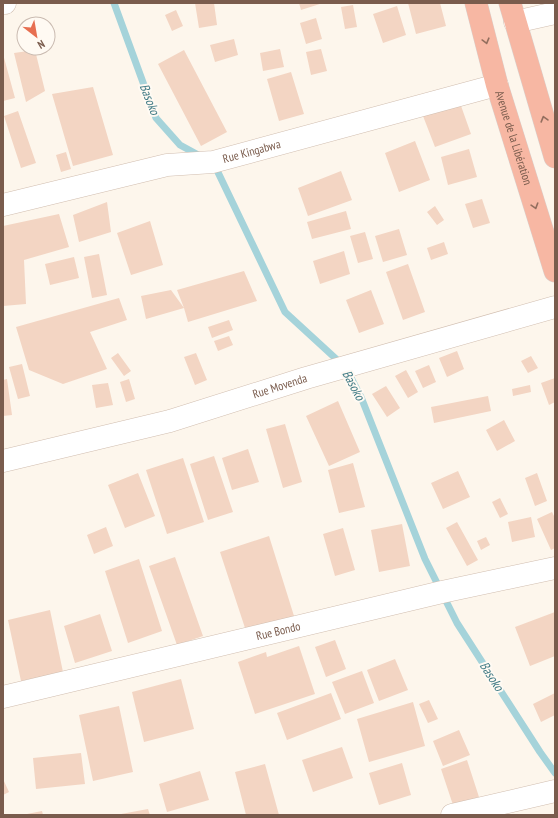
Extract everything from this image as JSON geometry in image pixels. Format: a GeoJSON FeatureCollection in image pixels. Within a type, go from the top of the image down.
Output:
{"type":"FeatureCollection","features":[{"type":"Feature","properties":{"kind":"highway","name":"Avenue de la Libération"},"geometry":{"type":"LineString","coordinates":[[476,3],[498,85],[555,271]]}},
{"type":"Feature","properties":{"kind":"highway"},"geometry":{"type":"LineString","coordinates":[[512,13],[555,156]]}},
{"type":"Feature","properties":{"kind":"street"},"geometry":{"type":"LineString","coordinates":[[512,13],[555,13]]}},
{"type":"Feature","properties":{"kind":"street","name":"Rue Kingabwa"},"geometry":{"type":"LineString","coordinates":[[3,205],[167,165],[213,162],[498,85]]}},
{"type":"Feature","properties":{"kind":"street","name":"Rue Movenda"},"geometry":{"type":"LineString","coordinates":[[3,461],[170,421],[306,378],[555,307]]}},
{"type":"Feature","properties":{"kind":"street","name":"Rue Bondo"},"geometry":{"type":"LineString","coordinates":[[3,698],[448,591],[555,568]]}},
{"type":"Feature","properties":{"kind":"street"},"geometry":{"type":"LineString","coordinates":[[452,815],[551,792]]}},
{"type":"Feature","properties":{"kind":"building"},"geometry":{"type":"Polygon","coordinates":[[[195,3],[214,3],[217,25],[199,28],[195,3]]]}},
{"type":"Feature","properties":{"kind":"building"},"geometry":{"type":"Polygon","coordinates":[[[299,3],[323,3],[301,10],[299,3]]]}},
{"type":"Feature","properties":{"kind":"building"},"geometry":{"type":"Polygon","coordinates":[[[408,3],[440,3],[446,26],[416,34],[408,3]]]}},
{"type":"Feature","properties":{"kind":"building"},"geometry":{"type":"Polygon","coordinates":[[[353,5],[357,27],[345,29],[341,7],[353,5]]]}},
{"type":"Feature","properties":{"kind":"building"},"geometry":{"type":"Polygon","coordinates":[[[397,6],[406,35],[383,43],[373,14],[397,6]]]}},
{"type":"Feature","properties":{"kind":"building"},"geometry":{"type":"Polygon","coordinates":[[[176,10],[183,26],[172,31],[165,15],[176,10]]]}},
{"type":"Feature","properties":{"kind":"building"},"geometry":{"type":"Polygon","coordinates":[[[316,18],[322,39],[306,44],[300,23],[316,18]]]}},
{"type":"Feature","properties":{"kind":"building"},"geometry":{"type":"Polygon","coordinates":[[[234,39],[238,55],[215,62],[210,45],[234,39]]]}},
{"type":"Feature","properties":{"kind":"building"},"geometry":{"type":"Polygon","coordinates":[[[280,49],[284,67],[263,71],[260,53],[280,49]]]}},
{"type":"Feature","properties":{"kind":"building"},"geometry":{"type":"Polygon","coordinates":[[[321,49],[327,71],[311,75],[306,52],[321,49]]]}},
{"type":"Feature","properties":{"kind":"building"},"geometry":{"type":"Polygon","coordinates":[[[184,50],[227,132],[201,146],[158,64],[184,50]]]}},
{"type":"Feature","properties":{"kind":"building"},"geometry":{"type":"Polygon","coordinates":[[[14,53],[16,53],[16,56],[36,56],[45,91],[26,102],[14,53]]]}},
{"type":"Feature","properties":{"kind":"building"},"geometry":{"type":"Polygon","coordinates":[[[3,54],[15,98],[3,101],[3,54]]]}},
{"type":"Feature","properties":{"kind":"building"},"geometry":{"type":"Polygon","coordinates":[[[291,72],[304,114],[279,121],[267,79],[291,72]]]}},
{"type":"Feature","properties":{"kind":"building"},"geometry":{"type":"Polygon","coordinates":[[[93,87],[113,155],[73,166],[52,94],[93,87]]]}},
{"type":"Feature","properties":{"kind":"building"},"geometry":{"type":"Polygon","coordinates":[[[460,103],[471,134],[435,147],[423,116],[460,103]]]}},
{"type":"Feature","properties":{"kind":"building"},"geometry":{"type":"Polygon","coordinates":[[[18,111],[36,163],[21,168],[4,116],[18,111]]]}},
{"type":"Feature","properties":{"kind":"building"},"geometry":{"type":"Polygon","coordinates":[[[415,141],[430,180],[399,192],[385,153],[415,141]]]}},
{"type":"Feature","properties":{"kind":"building"},"geometry":{"type":"Polygon","coordinates":[[[469,149],[477,177],[448,185],[441,157],[469,149]]]}},
{"type":"Feature","properties":{"kind":"building"},"geometry":{"type":"Polygon","coordinates":[[[66,152],[71,169],[61,172],[56,155],[66,152]]]}},
{"type":"Feature","properties":{"kind":"building"},"geometry":{"type":"Polygon","coordinates":[[[341,171],[352,200],[308,216],[298,188],[341,171]]]}},
{"type":"Feature","properties":{"kind":"building"},"geometry":{"type":"Polygon","coordinates":[[[482,199],[490,223],[473,228],[465,204],[482,199]]]}},
{"type":"Feature","properties":{"kind":"building"},"geometry":{"type":"Polygon","coordinates":[[[107,202],[111,232],[79,242],[73,215],[107,202]]]}},
{"type":"Feature","properties":{"kind":"building"},"geometry":{"type":"Polygon","coordinates":[[[435,206],[444,220],[437,225],[427,212],[435,206]]]}},
{"type":"Feature","properties":{"kind":"building"},"geometry":{"type":"Polygon","coordinates":[[[346,211],[351,229],[312,239],[307,222],[346,211]]]}},
{"type":"Feature","properties":{"kind":"building"},"geometry":{"type":"Polygon","coordinates":[[[59,214],[69,247],[24,260],[26,304],[3,306],[3,226],[59,214]]]}},
{"type":"Feature","properties":{"kind":"building"},"geometry":{"type":"Polygon","coordinates":[[[150,221],[163,265],[131,275],[117,233],[150,221]]]}},
{"type":"Feature","properties":{"kind":"building"},"geometry":{"type":"Polygon","coordinates":[[[399,229],[407,255],[383,262],[375,236],[399,229]]]}},
{"type":"Feature","properties":{"kind":"building"},"geometry":{"type":"Polygon","coordinates":[[[365,232],[373,259],[358,263],[350,236],[365,232]]]}},
{"type":"Feature","properties":{"kind":"building"},"geometry":{"type":"Polygon","coordinates":[[[444,242],[448,254],[431,260],[427,248],[444,242]]]}},
{"type":"Feature","properties":{"kind":"building"},"geometry":{"type":"Polygon","coordinates":[[[344,251],[350,274],[320,284],[313,261],[344,251]]]}},
{"type":"Feature","properties":{"kind":"building"},"geometry":{"type":"Polygon","coordinates":[[[99,254],[107,295],[92,298],[84,257],[99,254]]]}},
{"type":"Feature","properties":{"kind":"building"},"geometry":{"type":"Polygon","coordinates":[[[74,257],[79,278],[50,285],[45,264],[74,257]]]}},
{"type":"Feature","properties":{"kind":"building"},"geometry":{"type":"Polygon","coordinates":[[[408,264],[425,312],[403,320],[386,272],[408,264]]]}},
{"type":"Feature","properties":{"kind":"building"},"geometry":{"type":"Polygon","coordinates":[[[244,271],[257,301],[188,322],[177,290],[244,271]]]}},
{"type":"Feature","properties":{"kind":"building"},"geometry":{"type":"Polygon","coordinates":[[[171,290],[184,308],[146,319],[141,296],[171,290]]]}},
{"type":"Feature","properties":{"kind":"building"},"geometry":{"type":"Polygon","coordinates":[[[371,290],[384,324],[359,333],[346,300],[371,290]]]}},
{"type":"Feature","properties":{"kind":"building"},"geometry":{"type":"Polygon","coordinates":[[[119,298],[127,320],[90,332],[107,369],[63,384],[29,370],[16,327],[119,298]]]}},
{"type":"Feature","properties":{"kind":"building"},"geometry":{"type":"Polygon","coordinates":[[[229,320],[233,330],[212,338],[208,327],[229,320]]]}},
{"type":"Feature","properties":{"kind":"building"},"geometry":{"type":"Polygon","coordinates":[[[229,336],[233,345],[218,351],[214,341],[229,336]]]}},
{"type":"Feature","properties":{"kind":"building"},"geometry":{"type":"Polygon","coordinates":[[[457,351],[464,369],[447,377],[439,358],[457,351]]]}},
{"type":"Feature","properties":{"kind":"building"},"geometry":{"type":"Polygon","coordinates":[[[118,353],[131,371],[124,376],[111,358],[118,353]]]}},
{"type":"Feature","properties":{"kind":"building"},"geometry":{"type":"Polygon","coordinates":[[[196,353],[207,380],[195,385],[184,357],[196,353]]]}},
{"type":"Feature","properties":{"kind":"building"},"geometry":{"type":"Polygon","coordinates":[[[531,356],[538,368],[528,373],[521,361],[531,356]]]}},
{"type":"Feature","properties":{"kind":"building"},"geometry":{"type":"Polygon","coordinates":[[[22,364],[30,396],[18,399],[9,367],[22,364]]]}},
{"type":"Feature","properties":{"kind":"building"},"geometry":{"type":"Polygon","coordinates":[[[429,365],[436,382],[423,388],[415,371],[429,365]]]}},
{"type":"Feature","properties":{"kind":"building"},"geometry":{"type":"Polygon","coordinates":[[[406,370],[418,392],[408,398],[395,376],[406,370]]]}},
{"type":"Feature","properties":{"kind":"building"},"geometry":{"type":"Polygon","coordinates":[[[555,378],[555,402],[549,405],[541,383],[555,378]]]}},
{"type":"Feature","properties":{"kind":"building"},"geometry":{"type":"Polygon","coordinates":[[[7,379],[12,415],[3,416],[3,380],[7,379]]]}},
{"type":"Feature","properties":{"kind":"building"},"geometry":{"type":"Polygon","coordinates":[[[129,379],[135,399],[126,402],[120,382],[129,379]]]}},
{"type":"Feature","properties":{"kind":"building"},"geometry":{"type":"Polygon","coordinates":[[[108,383],[113,405],[96,408],[92,385],[108,383]]]}},
{"type":"Feature","properties":{"kind":"building"},"geometry":{"type":"Polygon","coordinates":[[[530,385],[531,392],[513,396],[512,389],[530,385]]]}},
{"type":"Feature","properties":{"kind":"building"},"geometry":{"type":"Polygon","coordinates":[[[386,386],[400,408],[387,417],[372,394],[386,386]]]}},
{"type":"Feature","properties":{"kind":"building"},"geometry":{"type":"Polygon","coordinates":[[[488,396],[491,411],[434,423],[431,407],[488,396]]]}},
{"type":"Feature","properties":{"kind":"building"},"geometry":{"type":"Polygon","coordinates":[[[338,401],[360,452],[329,466],[306,416],[338,401]]]}},
{"type":"Feature","properties":{"kind":"building"},"geometry":{"type":"Polygon","coordinates":[[[504,420],[515,441],[497,451],[486,430],[504,420]]]}},
{"type":"Feature","properties":{"kind":"building"},"geometry":{"type":"Polygon","coordinates":[[[285,424],[302,482],[283,488],[266,429],[285,424]]]}},
{"type":"Feature","properties":{"kind":"building"},"geometry":{"type":"Polygon","coordinates":[[[248,449],[259,482],[232,490],[222,458],[248,449]]]}},
{"type":"Feature","properties":{"kind":"building"},"geometry":{"type":"Polygon","coordinates":[[[214,456],[233,512],[208,520],[190,464],[214,456]]]}},
{"type":"Feature","properties":{"kind":"building"},"geometry":{"type":"Polygon","coordinates":[[[183,458],[204,522],[167,534],[146,470],[183,458]]]}},
{"type":"Feature","properties":{"kind":"building"},"geometry":{"type":"Polygon","coordinates":[[[353,463],[365,507],[339,513],[328,470],[353,463]]]}},
{"type":"Feature","properties":{"kind":"building"},"geometry":{"type":"Polygon","coordinates":[[[458,471],[470,497],[443,509],[431,483],[458,471]]]}},
{"type":"Feature","properties":{"kind":"building"},"geometry":{"type":"Polygon","coordinates":[[[138,473],[155,516],[125,528],[108,485],[138,473]]]}},
{"type":"Feature","properties":{"kind":"building"},"geometry":{"type":"Polygon","coordinates":[[[537,473],[547,501],[535,506],[525,478],[537,473]]]}},
{"type":"Feature","properties":{"kind":"building"},"geometry":{"type":"Polygon","coordinates":[[[500,498],[508,514],[500,518],[492,502],[500,498]]]}},
{"type":"Feature","properties":{"kind":"building"},"geometry":{"type":"Polygon","coordinates":[[[552,512],[555,518],[555,548],[551,550],[537,519],[552,512]]]}},
{"type":"Feature","properties":{"kind":"building"},"geometry":{"type":"Polygon","coordinates":[[[531,517],[535,537],[512,542],[508,522],[531,517]]]}},
{"type":"Feature","properties":{"kind":"building"},"geometry":{"type":"Polygon","coordinates":[[[457,522],[478,560],[467,566],[446,528],[457,522]]]}},
{"type":"Feature","properties":{"kind":"building"},"geometry":{"type":"Polygon","coordinates":[[[402,524],[410,566],[379,572],[371,530],[402,524]]]}},
{"type":"Feature","properties":{"kind":"building"},"geometry":{"type":"Polygon","coordinates":[[[106,527],[113,546],[94,554],[87,535],[106,527]]]}},
{"type":"Feature","properties":{"kind":"building"},"geometry":{"type":"Polygon","coordinates":[[[343,528],[355,570],[335,576],[323,534],[343,528]]]}},
{"type":"Feature","properties":{"kind":"building"},"geometry":{"type":"Polygon","coordinates":[[[269,536],[294,616],[246,631],[220,552],[269,536]]]}},
{"type":"Feature","properties":{"kind":"building"},"geometry":{"type":"Polygon","coordinates":[[[486,537],[490,545],[481,550],[477,541],[486,537]]]}},
{"type":"Feature","properties":{"kind":"building"},"geometry":{"type":"Polygon","coordinates":[[[175,557],[203,636],[177,645],[149,566],[175,557]]]}},
{"type":"Feature","properties":{"kind":"building"},"geometry":{"type":"Polygon","coordinates":[[[139,559],[162,631],[128,643],[105,571],[139,559]]]}},
{"type":"Feature","properties":{"kind":"building"},"geometry":{"type":"Polygon","coordinates":[[[50,610],[63,672],[21,681],[8,620],[50,610]]]}},
{"type":"Feature","properties":{"kind":"building"},"geometry":{"type":"Polygon","coordinates":[[[555,612],[555,656],[530,666],[515,627],[555,612]]]}},
{"type":"Feature","properties":{"kind":"building"},"geometry":{"type":"Polygon","coordinates":[[[100,614],[112,651],[75,663],[64,626],[100,614]]]}},
{"type":"Feature","properties":{"kind":"building"},"geometry":{"type":"Polygon","coordinates":[[[335,640],[346,669],[326,677],[315,647],[335,640]]]}},
{"type":"Feature","properties":{"kind":"building"},"geometry":{"type":"Polygon","coordinates":[[[299,646],[315,694],[255,714],[238,662],[266,652],[267,657],[299,646]]]}},
{"type":"Feature","properties":{"kind":"building"},"geometry":{"type":"Polygon","coordinates":[[[395,659],[408,690],[379,701],[367,670],[395,659]]]}},
{"type":"Feature","properties":{"kind":"building"},"geometry":{"type":"Polygon","coordinates":[[[362,671],[374,703],[345,714],[332,682],[362,671]]]}},
{"type":"Feature","properties":{"kind":"building"},"geometry":{"type":"Polygon","coordinates":[[[181,679],[194,729],[144,742],[132,692],[181,679]]]}},
{"type":"Feature","properties":{"kind":"building"},"geometry":{"type":"Polygon","coordinates":[[[331,693],[341,719],[287,740],[277,713],[331,693]]]}},
{"type":"Feature","properties":{"kind":"building"},"geometry":{"type":"Polygon","coordinates":[[[555,693],[555,715],[541,722],[533,704],[555,693]]]}},
{"type":"Feature","properties":{"kind":"building"},"geometry":{"type":"Polygon","coordinates":[[[429,700],[438,719],[428,723],[419,704],[429,700]]]}},
{"type":"Feature","properties":{"kind":"building"},"geometry":{"type":"Polygon","coordinates":[[[413,702],[425,746],[369,762],[357,719],[413,702]]]}},
{"type":"Feature","properties":{"kind":"building"},"geometry":{"type":"Polygon","coordinates":[[[119,706],[133,772],[93,781],[79,715],[119,706]]]}},
{"type":"Feature","properties":{"kind":"building"},"geometry":{"type":"Polygon","coordinates":[[[459,730],[470,755],[443,766],[433,741],[459,730]]]}},
{"type":"Feature","properties":{"kind":"building"},"geometry":{"type":"Polygon","coordinates":[[[342,747],[353,778],[313,792],[302,760],[342,747]]]}},
{"type":"Feature","properties":{"kind":"building"},"geometry":{"type":"Polygon","coordinates":[[[81,753],[85,784],[36,789],[33,758],[81,753]]]}},
{"type":"Feature","properties":{"kind":"building"},"geometry":{"type":"Polygon","coordinates":[[[467,760],[479,797],[453,805],[441,769],[467,760]]]}},
{"type":"Feature","properties":{"kind":"building"},"geometry":{"type":"Polygon","coordinates":[[[402,763],[411,795],[379,805],[369,773],[402,763]]]}},
{"type":"Feature","properties":{"kind":"building"},"geometry":{"type":"Polygon","coordinates":[[[265,764],[279,815],[246,815],[235,772],[265,764]]]}},
{"type":"Feature","properties":{"kind":"building"},"geometry":{"type":"Polygon","coordinates":[[[200,771],[209,800],[167,812],[159,784],[200,771]]]}},
{"type":"Feature","properties":{"kind":"building"},"geometry":{"type":"Polygon","coordinates":[[[3,779],[9,792],[3,795],[3,779]]]}},
{"type":"Feature","properties":{"kind":"building"},"geometry":{"type":"Polygon","coordinates":[[[148,809],[150,815],[121,815],[121,814],[148,809]]]}},
{"type":"Feature","properties":{"kind":"building"},"geometry":{"type":"Polygon","coordinates":[[[42,811],[43,815],[27,815],[27,814],[42,811]]]}},
{"type":"Feature","properties":{"kind":"waterway","name":"Basoko"},"geometry":{"type":"LineString","coordinates":[[114,3],[156,118],[180,145],[202,157]]}},
{"type":"Feature","properties":{"kind":"waterway","name":"Basoko"},"geometry":{"type":"LineString","coordinates":[[214,164],[285,312],[346,368],[361,397],[425,559],[457,623],[555,773]]}}]}
